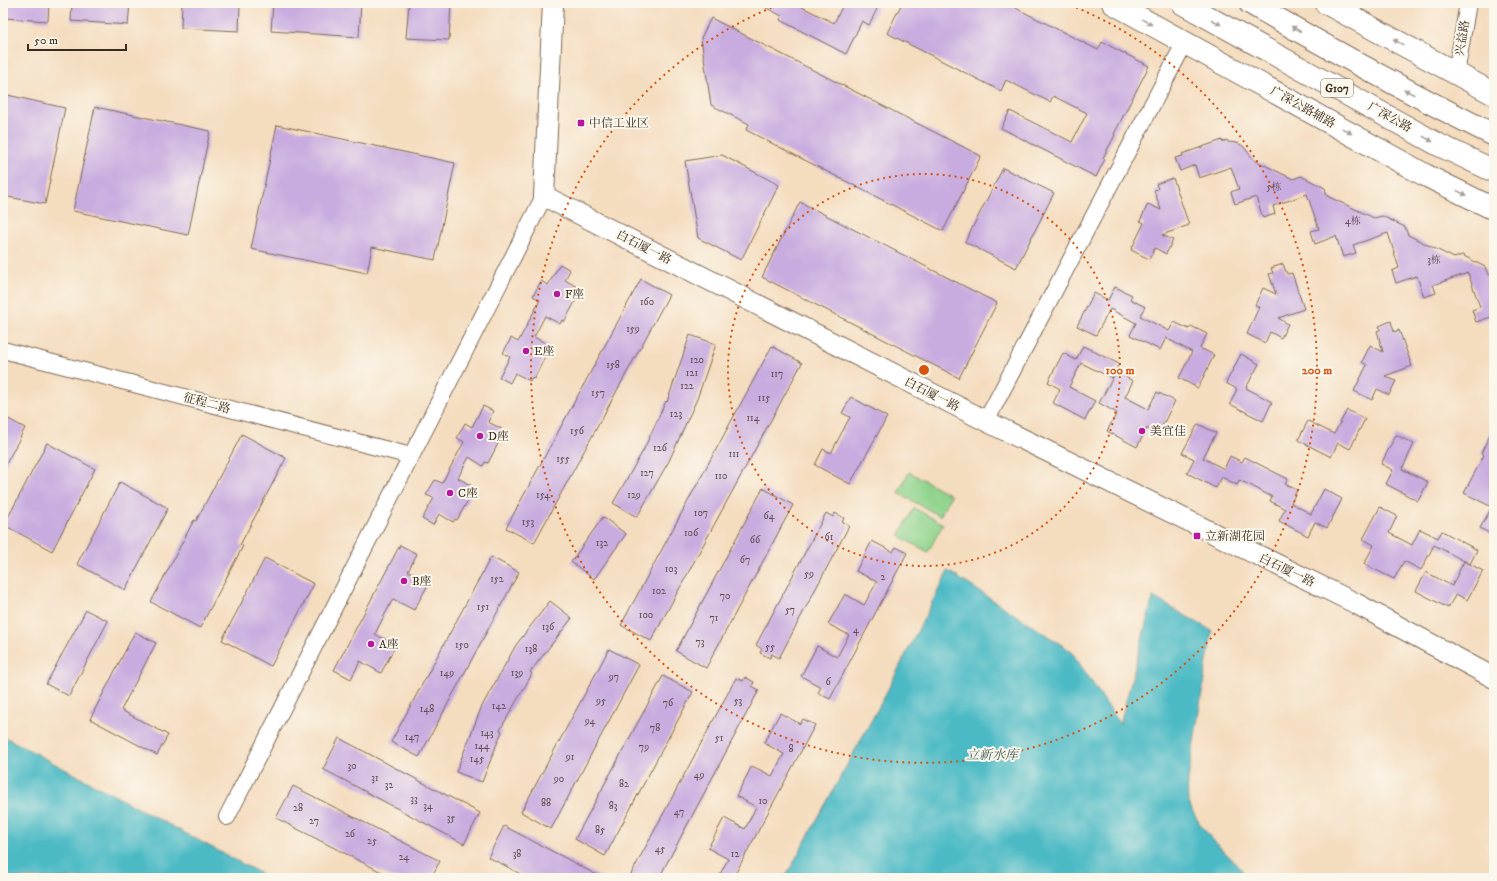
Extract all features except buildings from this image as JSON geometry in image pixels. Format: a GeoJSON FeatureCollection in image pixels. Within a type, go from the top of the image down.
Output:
{"type":"FeatureCollection","features":[{"type":"Feature","properties":{"kind":"main road","name":"广深公路辅路"},"geometry":{"type":"LineString","coordinates":[[1113,3],[1425,175],[1494,209]]}},
{"type":"Feature","properties":{"kind":"main road","name":"广深公路"},"geometry":{"type":"LineString","coordinates":[[1182,3],[1439,145],[1494,171]]}},
{"type":"Feature","properties":{"kind":"main road","name":"G107"},"geometry":{"type":"LineString","coordinates":[[1250,3],[1336,52],[1453,115],[1494,135]]}},
{"type":"Feature","properties":{"kind":"main road"},"geometry":{"type":"LineString","coordinates":[[1326,3],[1494,94]]}},
{"type":"Feature","properties":{"kind":"street"},"geometry":{"type":"LineString","coordinates":[[227,817],[544,196],[553,3]]}},
{"type":"Feature","properties":{"kind":"street","name":"兴益路"},"geometry":{"type":"LineString","coordinates":[[1456,74],[1468,3]]}},
{"type":"Feature","properties":{"kind":"street"},"geometry":{"type":"LineString","coordinates":[[986,421],[1185,42]]}},
{"type":"Feature","properties":{"kind":"street","name":"白石厦一路"},"geometry":{"type":"LineString","coordinates":[[544,196],[986,421],[1355,603],[1494,678]]}},
{"type":"Feature","properties":{"kind":"street","name":"征程二路"},"geometry":{"type":"LineString","coordinates":[[3,350],[411,456]]}},
{"type":"Feature","properties":{"kind":"green space"},"geometry":{"type":"Polygon","coordinates":[[[909,472],[951,495],[940,516],[898,493],[909,472]]]}},
{"type":"Feature","properties":{"kind":"green space"},"geometry":{"type":"Polygon","coordinates":[[[914,508],[943,524],[928,552],[899,536],[914,508]]]}},
{"type":"Feature","properties":{"kind":"water","name":"立新水库"},"geometry":{"type":"Polygon","coordinates":[[[948,571],[1071,651],[1120,724],[1153,597],[1212,631],[1188,779],[1188,798],[1196,818],[1210,837],[1242,870],[1245,878],[785,878],[882,701],[948,571]]]}},
{"type":"Feature","properties":{"kind":"water"},"geometry":{"type":"Polygon","coordinates":[[[3,736],[269,878],[3,878],[3,736]]]}},
{"type":"Feature","properties":{"kind":"place","name":"中信工业区"},"geometry":{"type":"Point","coordinates":[581,123]}},
{"type":"Feature","properties":{"kind":"place","name":"F座"},"geometry":{"type":"Point","coordinates":[557,294]}},
{"type":"Feature","properties":{"kind":"place","name":"E座"},"geometry":{"type":"Point","coordinates":[526,351]}},
{"type":"Feature","properties":{"kind":"place","name":"美宜佳"},"geometry":{"type":"Point","coordinates":[1142,431]}},
{"type":"Feature","properties":{"kind":"place","name":"D座"},"geometry":{"type":"Point","coordinates":[480,436]}},
{"type":"Feature","properties":{"kind":"place","name":"C座"},"geometry":{"type":"Point","coordinates":[450,493]}},
{"type":"Feature","properties":{"kind":"place","name":"立新湖花园"},"geometry":{"type":"Point","coordinates":[1197,536]}},
{"type":"Feature","properties":{"kind":"place","name":"B座"},"geometry":{"type":"Point","coordinates":[404,581]}},
{"type":"Feature","properties":{"kind":"place","name":"A座"},"geometry":{"type":"Point","coordinates":[371,644]}}]}
